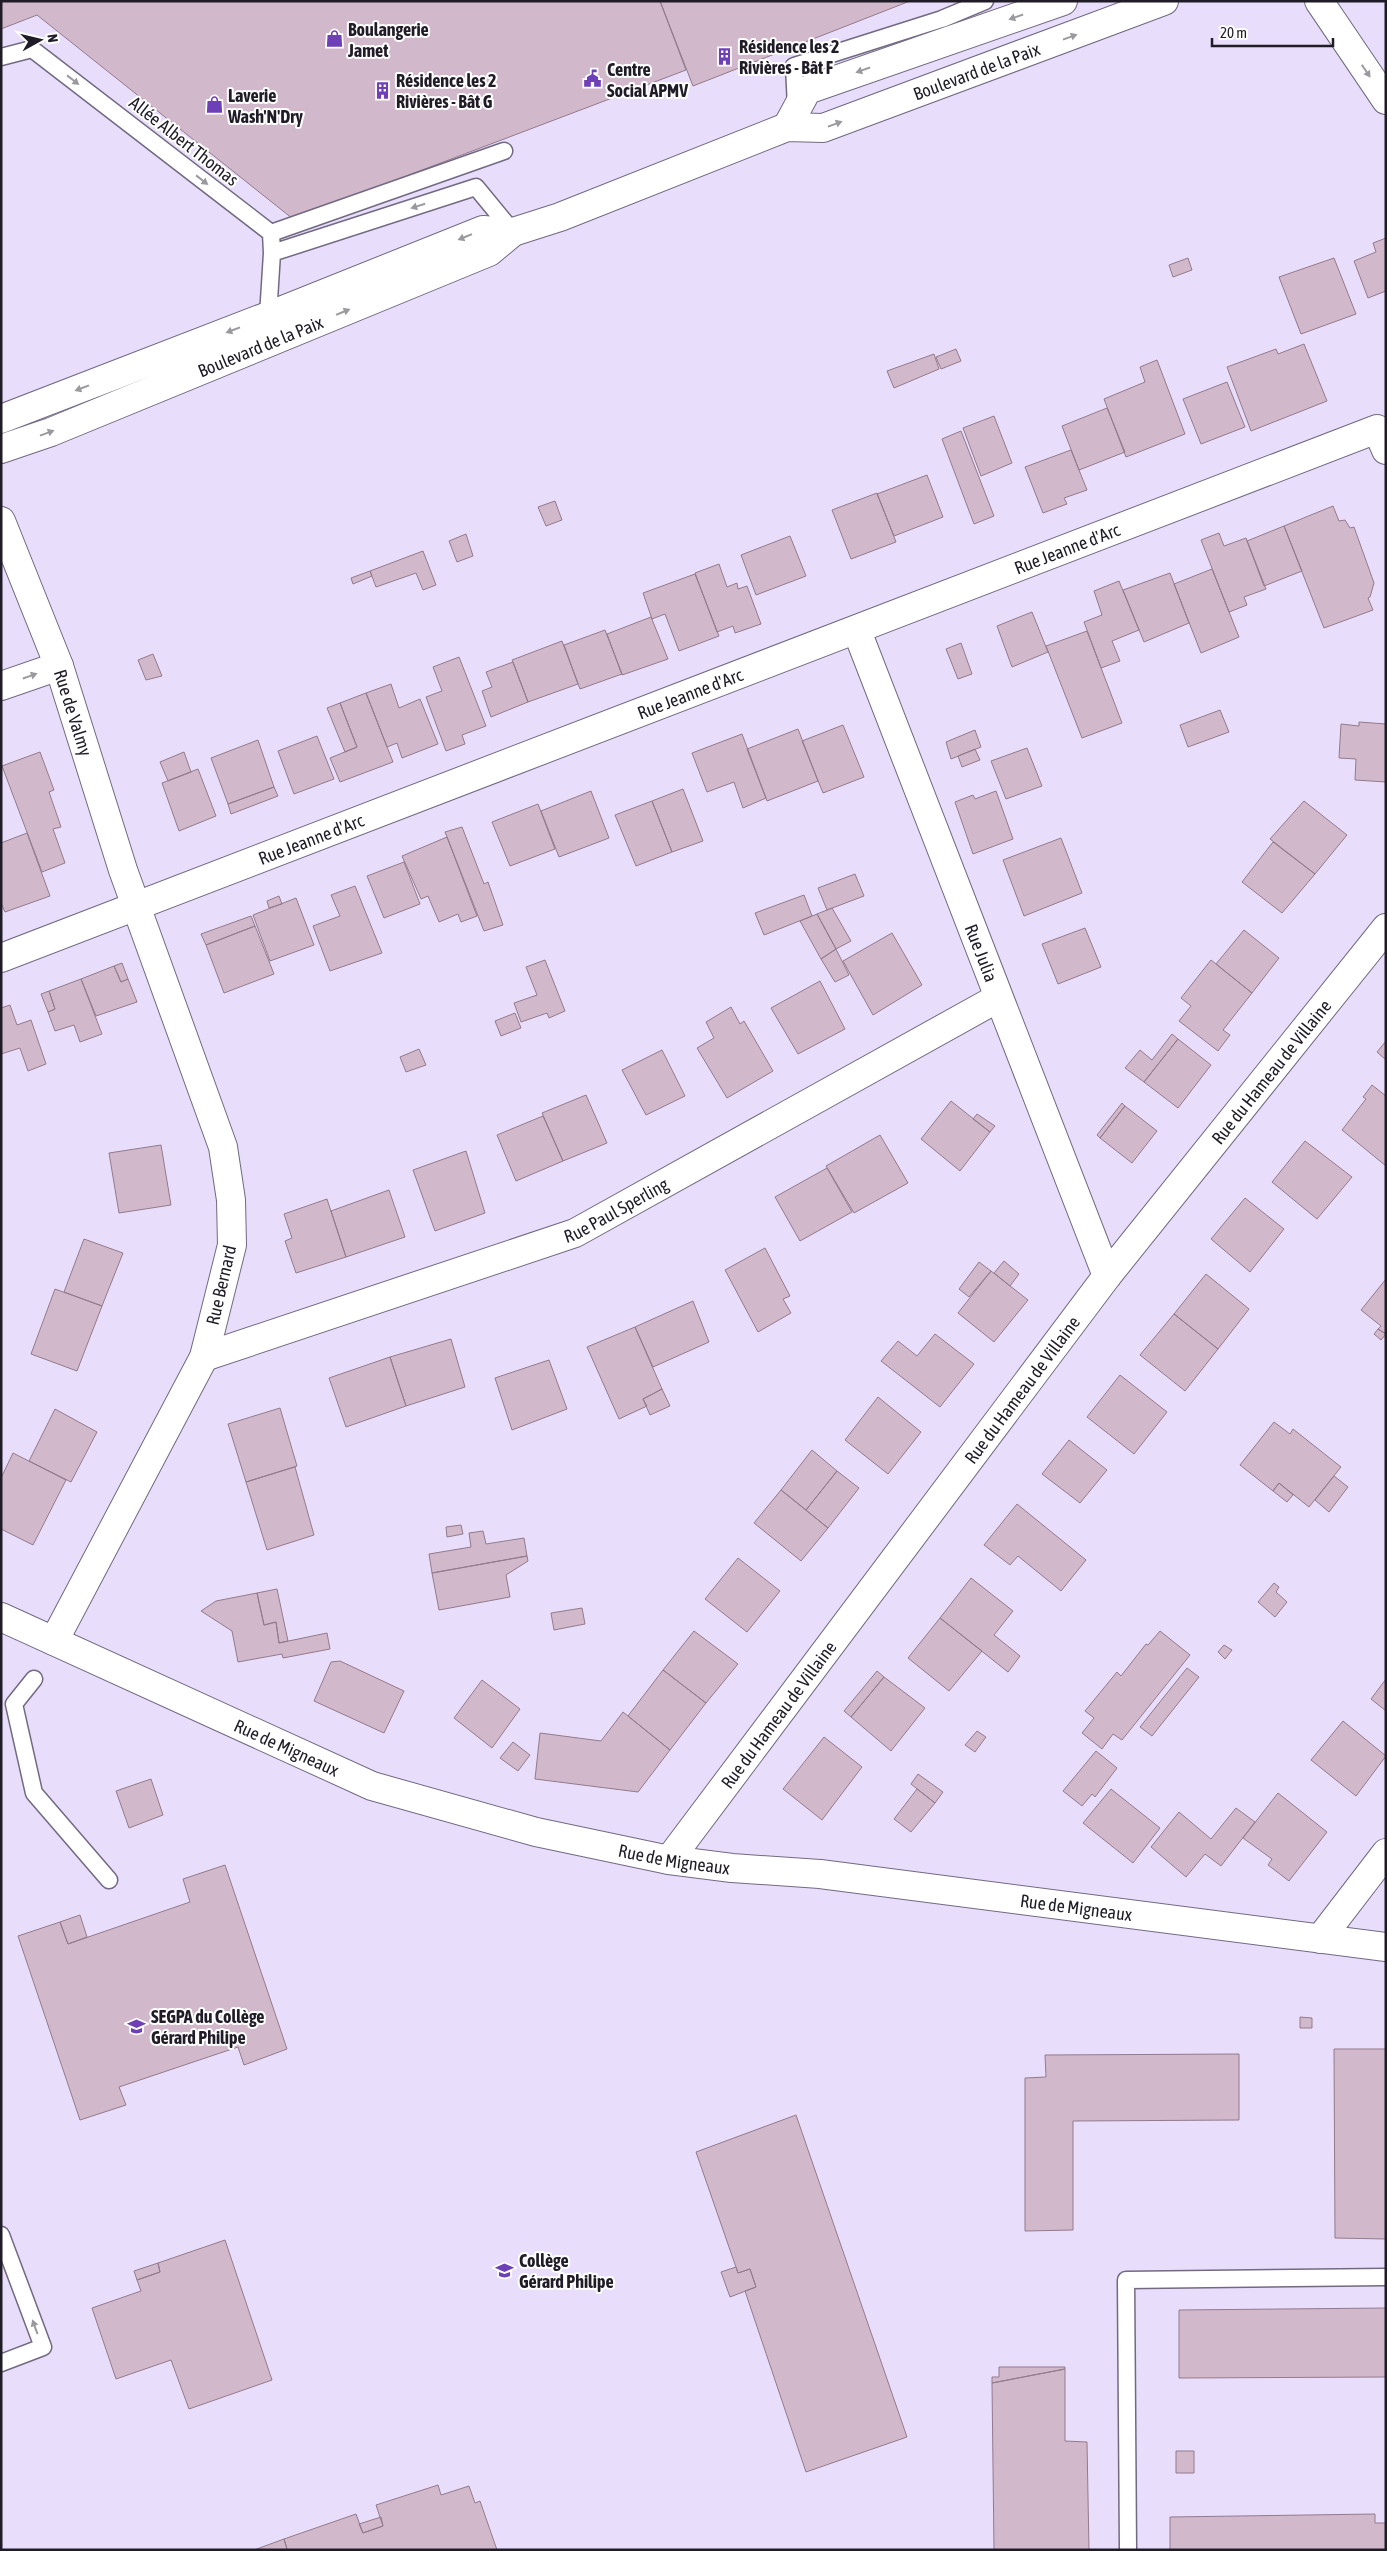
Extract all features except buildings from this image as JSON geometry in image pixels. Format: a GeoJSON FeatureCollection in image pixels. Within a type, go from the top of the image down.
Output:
{"type":"FeatureCollection","features":[{"type":"Feature","properties":{"kind":"street","name":"Boulevard de la Paix"},"geometry":{"type":"LineString","coordinates":[[1,419],[268,316],[483,230],[513,232],[569,214],[792,118],[807,90],[1062,1]]}},
{"type":"Feature","properties":{"kind":"street","name":"Boulevard de la Paix"},"geometry":{"type":"LineString","coordinates":[[792,118],[823,128],[1164,1]]}},
{"type":"Feature","properties":{"kind":"street"},"geometry":{"type":"LineString","coordinates":[[1320,1],[1386,100]]}},
{"type":"Feature","properties":{"kind":"street","name":"Boulevard de la Paix"},"geometry":{"type":"LineString","coordinates":[[1,449],[51,432],[489,252],[513,232]]}},
{"type":"Feature","properties":{"kind":"street","name":"Rue Jeanne d'Arc"},"geometry":{"type":"LineString","coordinates":[[1,958],[857,631],[1381,439]]}},
{"type":"Feature","properties":{"kind":"street","name":"Rue de Valmy"},"geometry":{"type":"LineString","coordinates":[[1,521],[59,666],[135,907]]}},
{"type":"Feature","properties":{"kind":"street","name":"Rue Julia"},"geometry":{"type":"LineString","coordinates":[[857,631],[1107,1276]]}},
{"type":"Feature","properties":{"kind":"street"},"geometry":{"type":"LineString","coordinates":[[1,686],[59,666]]}},
{"type":"Feature","properties":{"kind":"street","name":"Rue Bernard"},"geometry":{"type":"LineString","coordinates":[[54,1641],[204,1357],[232,1245],[231,1200],[223,1147],[135,907]]}},
{"type":"Feature","properties":{"kind":"street","name":"Rue du Hameau de Villaine"},"geometry":{"type":"LineString","coordinates":[[669,1860],[1107,1276],[1386,928]]}},
{"type":"Feature","properties":{"kind":"street","name":"Rue Paul Sperling"},"geometry":{"type":"LineString","coordinates":[[204,1357],[575,1233],[998,998]]}},
{"type":"Feature","properties":{"kind":"street","name":"Rue de Migneaux"},"geometry":{"type":"LineString","coordinates":[[1,1617],[372,1786],[536,1832],[669,1860],[820,1874],[1386,1947]]}},
{"type":"Feature","properties":{"kind":"street"},"geometry":{"type":"LineString","coordinates":[[1320,1939],[1386,1853]]}},
{"type":"Feature","properties":{"kind":"lane"},"geometry":{"type":"LineString","coordinates":[[792,118],[794,66],[942,19],[985,1]]}},
{"type":"Feature","properties":{"kind":"lane","name":"Allée Albert Thomas"},"geometry":{"type":"LineString","coordinates":[[1,57],[32,49],[271,233]]}},
{"type":"Feature","properties":{"kind":"lane"},"geometry":{"type":"LineString","coordinates":[[268,316],[272,253],[271,233],[504,151]]}},
{"type":"Feature","properties":{"kind":"lane"},"geometry":{"type":"LineString","coordinates":[[272,253],[476,187],[513,232]]}},
{"type":"Feature","properties":{"kind":"lane"},"geometry":{"type":"LineString","coordinates":[[34,1678],[14,1704],[34,1793],[109,1880]]}},
{"type":"Feature","properties":{"kind":"lane"},"geometry":{"type":"LineString","coordinates":[[1,2235],[43,2347],[1,2363]]}},
{"type":"Feature","properties":{"kind":"lane"},"geometry":{"type":"LineString","coordinates":[[1128,2550],[1126,2280],[1386,2277]]}},
{"type":"Feature","properties":{"kind":"place","name":"Boulangerie Jamet"},"geometry":{"type":"Point","coordinates":[334,39]}},
{"type":"Feature","properties":{"kind":"place","name":"Résidence les 2 Rivières - Bât F"},"geometry":{"type":"Point","coordinates":[725,56]}},
{"type":"Feature","properties":{"kind":"place","name":"Centre Social APMV"},"geometry":{"type":"Point","coordinates":[593,79]}},
{"type":"Feature","properties":{"kind":"place","name":"Résidence les 2 Rivières - Bât G"},"geometry":{"type":"Point","coordinates":[382,90]}},
{"type":"Feature","properties":{"kind":"place","name":"Laverie Wash'N'Dry"},"geometry":{"type":"Point","coordinates":[214,105]}},
{"type":"Feature","properties":{"kind":"place","name":"SEGPA du Collège Gérard Philipe"},"geometry":{"type":"Point","coordinates":[137,2026]}},
{"type":"Feature","properties":{"kind":"place","name":"Collège Gérard Philipe"},"geometry":{"type":"Point","coordinates":[505,2270]}}]}
